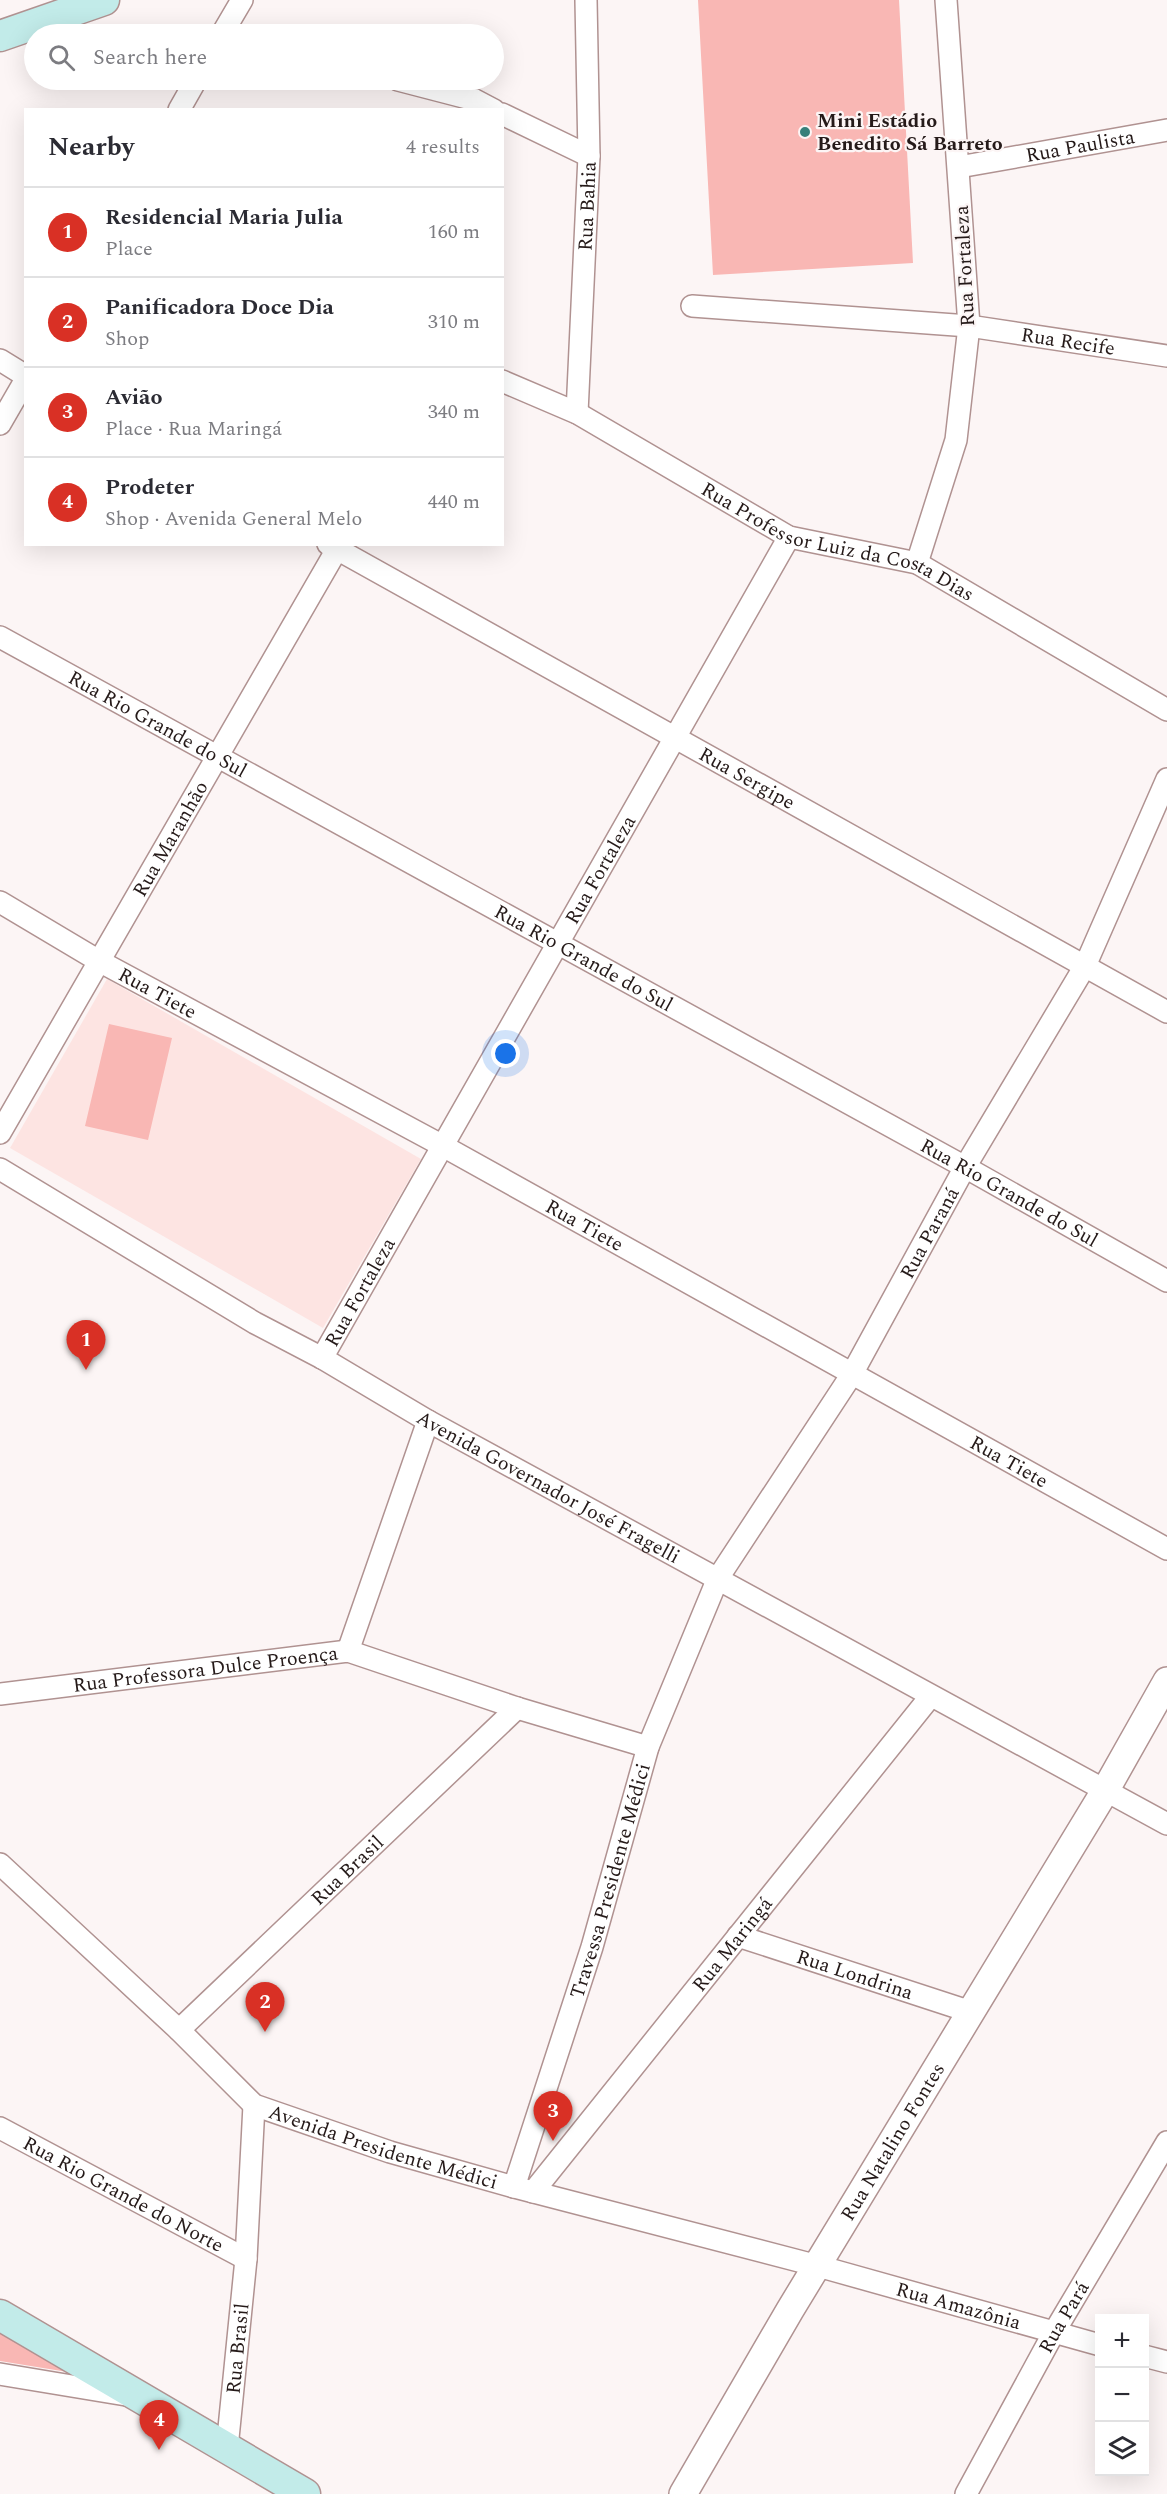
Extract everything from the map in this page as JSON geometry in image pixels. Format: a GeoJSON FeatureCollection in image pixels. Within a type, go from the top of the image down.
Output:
{"type":"FeatureCollection","features":[{"type":"Feature","properties":{"kind":"main road"},"geometry":{"type":"LineString","coordinates":[[35,24],[104,0]]}},
{"type":"Feature","properties":{"kind":"main road"},"geometry":{"type":"LineString","coordinates":[[0,36],[24,28]]}},
{"type":"Feature","properties":{"kind":"main road"},"geometry":{"type":"LineString","coordinates":[[0,2315],[305,2494]]}},
{"type":"Feature","properties":{"kind":"street"},"geometry":{"type":"LineString","coordinates":[[228,24],[242,0]]}},
{"type":"Feature","properties":{"kind":"street","name":"Rua Bahia"},"geometry":{"type":"LineString","coordinates":[[577,413],[589,156],[586,0]]}},
{"type":"Feature","properties":{"kind":"street","name":"Rua Fortaleza"},"geometry":{"type":"LineString","coordinates":[[917,563],[956,440],[969,326],[946,0]]}},
{"type":"Feature","properties":{"kind":"street"},"geometry":{"type":"LineString","coordinates":[[180,108],[190,90]]}},
{"type":"Feature","properties":{"kind":"street"},"geometry":{"type":"LineString","coordinates":[[436,90],[475,100],[490,108]]}},
{"type":"Feature","properties":{"kind":"street"},"geometry":{"type":"LineString","coordinates":[[504,115],[589,156]]}},
{"type":"Feature","properties":{"kind":"street","name":"Rua Paulista"},"geometry":{"type":"LineString","coordinates":[[959,167],[1167,130]]}},
{"type":"Feature","properties":{"kind":"street","name":"Rua Recife"},"geometry":{"type":"LineString","coordinates":[[692,306],[969,326],[1167,356]]}},
{"type":"Feature","properties":{"kind":"street"},"geometry":{"type":"LineString","coordinates":[[0,360],[24,376]]}},
{"type":"Feature","properties":{"kind":"street"},"geometry":{"type":"LineString","coordinates":[[0,424],[24,381]]}},
{"type":"Feature","properties":{"kind":"street","name":"Rua Professor Luiz da Costa Dias"},"geometry":{"type":"LineString","coordinates":[[504,382],[577,413],[789,537],[917,563],[1167,711]]}},
{"type":"Feature","properties":{"kind":"street","name":"Rua Fortaleza"},"geometry":{"type":"LineString","coordinates":[[322,1358],[789,537]]}},
{"type":"Feature","properties":{"kind":"street","name":"Rua Sergipe"},"geometry":{"type":"LineString","coordinates":[[335,546],[1167,1011]]}},
{"type":"Feature","properties":{"kind":"street","name":"Rua Maranhão"},"geometry":{"type":"LineString","coordinates":[[0,1133],[217,757],[335,546]]}},
{"type":"Feature","properties":{"kind":"street","name":"Rua Rio Grande do Sul"},"geometry":{"type":"LineString","coordinates":[[0,637],[557,945],[965,1167],[1167,1281]]}},
{"type":"Feature","properties":{"kind":"street","name":"Rua Paraná"},"geometry":{"type":"LineString","coordinates":[[718,1578],[852,1374],[965,1167],[1084,966],[1167,779]]}},
{"type":"Feature","properties":{"kind":"street","name":"Rua Tiete"},"geometry":{"type":"LineString","coordinates":[[0,902],[99,961],[443,1146],[1167,1549]]}},
{"type":"Feature","properties":{"kind":"street","name":"Avenida Governador José Fragelli"},"geometry":{"type":"LineString","coordinates":[[0,1169],[255,1323],[322,1358],[428,1421],[1167,1824]]}},
{"type":"Feature","properties":{"kind":"street"},"geometry":{"type":"LineString","coordinates":[[348,1651],[428,1421]]}},
{"type":"Feature","properties":{"kind":"street","name":"Travessa Presidente Médici"},"geometry":{"type":"LineString","coordinates":[[523,2189],[648,1748],[718,1578]]}},
{"type":"Feature","properties":{"kind":"street","name":"Rua Professora Dulce Proença"},"geometry":{"type":"LineString","coordinates":[[0,1694],[348,1651],[517,1708],[648,1748]]}},
{"type":"Feature","properties":{"kind":"street","name":"Rua Natalino Fontes"},"geometry":{"type":"LineString","coordinates":[[683,2494],[790,2310],[1105,1791],[1167,1681]]}},
{"type":"Feature","properties":{"kind":"street","name":"Rua Maringá"},"geometry":{"type":"LineString","coordinates":[[523,2189],[738,1936],[930,1696]]}},
{"type":"Feature","properties":{"kind":"street","name":"Rua Brasil"},"geometry":{"type":"LineString","coordinates":[[178,2030],[517,1708]]}},
{"type":"Feature","properties":{"kind":"street","name":"Avenida Presidente Médici"},"geometry":{"type":"LineString","coordinates":[[0,1864],[178,2030],[254,2105],[390,2152],[818,2266]]}},
{"type":"Feature","properties":{"kind":"street","name":"Rua Londrina"},"geometry":{"type":"LineString","coordinates":[[738,1936],[971,2012]]}},
{"type":"Feature","properties":{"kind":"street","name":"Rua Brasil"},"geometry":{"type":"LineString","coordinates":[[227,2448],[246,2259],[254,2105]]}},
{"type":"Feature","properties":{"kind":"street","name":"Rua Rio Grande do Norte"},"geometry":{"type":"LineString","coordinates":[[0,2128],[246,2259]]}},
{"type":"Feature","properties":{"kind":"street","name":"Rua Pará"},"geometry":{"type":"LineString","coordinates":[[966,2494],[1053,2334],[1167,2142]]}},
{"type":"Feature","properties":{"kind":"street","name":"Rua Amazônia"},"geometry":{"type":"LineString","coordinates":[[818,2266],[1053,2334],[1095,2344]]}},
{"type":"Feature","properties":{"kind":"street"},"geometry":{"type":"LineString","coordinates":[[1149,2357],[1167,2362]]}},
{"type":"Feature","properties":{"kind":"street"},"geometry":{"type":"LineString","coordinates":[[0,2374],[142,2398]]}},
{"type":"Feature","properties":{"kind":"shaded area","name":"Mini Estádio Benedito Sá Barreto"},"geometry":{"type":"Polygon","coordinates":[[[698,0],[899,0],[913,263],[713,275],[698,0]]]}},
{"type":"Feature","properties":{"kind":"shaded area"},"geometry":{"type":"Polygon","coordinates":[[[107,979],[421,1159],[323,1328],[10,1148],[107,979]]]}},
{"type":"Feature","properties":{"kind":"shaded area"},"geometry":{"type":"Polygon","coordinates":[[[109,1024],[172,1038],[148,1140],[85,1126],[109,1024]]]}},
{"type":"Feature","properties":{"kind":"shaded area"},"geometry":{"type":"Polygon","coordinates":[[[0,2328],[80,2374],[0,2361],[0,2328]]]}},
{"type":"Feature","properties":{"kind":"place","name":"Mini Estádio Benedito Sá Barreto"},"geometry":{"type":"Point","coordinates":[805,132]}},
{"type":"Feature","properties":{"kind":"place","name":"Residencial Maria Julia"},"geometry":{"type":"Point","coordinates":[86,1370]}},
{"type":"Feature","properties":{"kind":"place","name":"Panificadora Doce Dia"},"geometry":{"type":"Point","coordinates":[265,2032]}},
{"type":"Feature","properties":{"kind":"place","name":"Avião"},"geometry":{"type":"Point","coordinates":[553,2141]}},
{"type":"Feature","properties":{"kind":"place","name":"Prodeter"},"geometry":{"type":"Point","coordinates":[159,2450]}}]}
